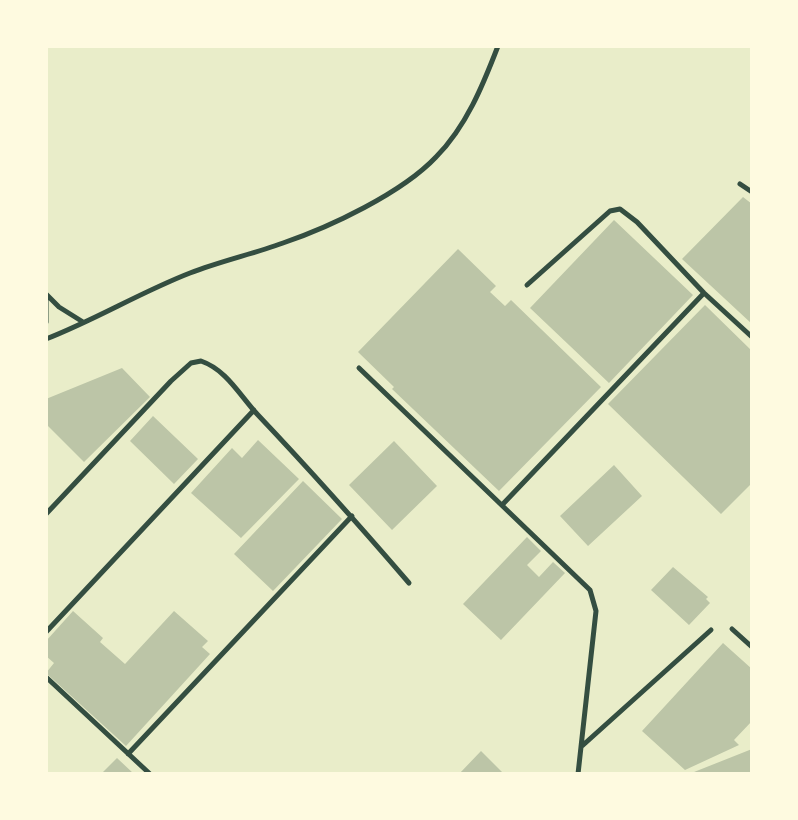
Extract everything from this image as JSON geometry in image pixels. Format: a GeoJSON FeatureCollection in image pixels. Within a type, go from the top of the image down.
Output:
{"type":"FeatureCollection","features":[{"type":"Feature","properties":{"kind":"lane"},"geometry":{"type":"LineString","coordinates":[[46,339],[188,274],[246,253],[283,244],[371,204],[407,182],[437,156],[470,111],[498,46]]}},
{"type":"Feature","properties":{"kind":"lane"},"geometry":{"type":"LineString","coordinates":[[740,184],[752,192]]}},
{"type":"Feature","properties":{"kind":"lane"},"geometry":{"type":"LineString","coordinates":[[527,285],[615,208],[637,222],[704,293],[752,337]]}},
{"type":"Feature","properties":{"kind":"lane"},"geometry":{"type":"LineString","coordinates":[[502,505],[704,293]]}},
{"type":"Feature","properties":{"kind":"lane"},"geometry":{"type":"LineString","coordinates":[[46,296],[83,322]]}},
{"type":"Feature","properties":{"kind":"lane"},"geometry":{"type":"LineString","coordinates":[[46,296],[46,322]]}},
{"type":"Feature","properties":{"kind":"lane"},"geometry":{"type":"LineString","coordinates":[[46,514],[191,363],[201,361],[224,374],[409,583]]}},
{"type":"Feature","properties":{"kind":"lane"},"geometry":{"type":"LineString","coordinates":[[359,368],[590,590],[596,611],[578,774]]}},
{"type":"Feature","properties":{"kind":"lane"},"geometry":{"type":"LineString","coordinates":[[46,632],[254,410]]}},
{"type":"Feature","properties":{"kind":"lane"},"geometry":{"type":"LineString","coordinates":[[128,754],[352,516]]}},
{"type":"Feature","properties":{"kind":"lane"},"geometry":{"type":"LineString","coordinates":[[732,629],[752,647]]}},
{"type":"Feature","properties":{"kind":"lane"},"geometry":{"type":"LineString","coordinates":[[582,746],[711,630]]}},
{"type":"Feature","properties":{"kind":"lane"},"geometry":{"type":"LineString","coordinates":[[46,677],[150,774]]}},
{"type":"Feature","properties":{"kind":"building"},"geometry":{"type":"Polygon","coordinates":[[[743,197],[752,204],[752,324],[682,259],[743,197]]]}},
{"type":"Feature","properties":{"kind":"building"},"geometry":{"type":"Polygon","coordinates":[[[614,220],[693,295],[609,383],[530,308],[614,220]]]}},
{"type":"Feature","properties":{"kind":"building"},"geometry":{"type":"Polygon","coordinates":[[[458,249],[496,286],[490,292],[505,306],[511,300],[601,387],[499,491],[392,389],[394,387],[358,352],[458,249]]]}},
{"type":"Feature","properties":{"kind":"building"},"geometry":{"type":"Polygon","coordinates":[[[705,305],[752,351],[752,483],[721,514],[608,404],[705,305]]]}},
{"type":"Feature","properties":{"kind":"building"},"geometry":{"type":"Polygon","coordinates":[[[122,368],[150,397],[84,462],[46,424],[46,399],[122,368]]]}},
{"type":"Feature","properties":{"kind":"building"},"geometry":{"type":"Polygon","coordinates":[[[153,416],[198,459],[174,484],[130,441],[153,416]]]}},
{"type":"Feature","properties":{"kind":"building"},"geometry":{"type":"Polygon","coordinates":[[[258,440],[299,479],[241,538],[191,493],[232,448],[242,458],[258,440]]]}},
{"type":"Feature","properties":{"kind":"building"},"geometry":{"type":"Polygon","coordinates":[[[394,441],[437,486],[392,530],[349,485],[394,441]]]}},
{"type":"Feature","properties":{"kind":"building"},"geometry":{"type":"Polygon","coordinates":[[[614,465],[642,496],[588,546],[560,516],[614,465]]]}},
{"type":"Feature","properties":{"kind":"building"},"geometry":{"type":"Polygon","coordinates":[[[303,481],[342,519],[273,591],[234,554],[303,481]]]}},
{"type":"Feature","properties":{"kind":"building"},"geometry":{"type":"Polygon","coordinates":[[[527,537],[541,551],[527,565],[539,577],[553,562],[565,573],[501,640],[463,604],[527,537]]]}},
{"type":"Feature","properties":{"kind":"building"},"geometry":{"type":"Polygon","coordinates":[[[673,567],[708,597],[706,599],[710,603],[689,625],[651,590],[673,567]]]}},
{"type":"Feature","properties":{"kind":"building"},"geometry":{"type":"Polygon","coordinates":[[[73,611],[103,638],[100,642],[125,664],[174,611],[208,641],[202,647],[210,654],[126,746],[46,673],[54,663],[46,656],[46,641],[73,611]]]}},
{"type":"Feature","properties":{"kind":"building"},"geometry":{"type":"Polygon","coordinates":[[[723,643],[752,669],[752,721],[734,740],[739,745],[685,770],[642,731],[723,643]]]}},
{"type":"Feature","properties":{"kind":"building"},"geometry":{"type":"Polygon","coordinates":[[[752,749],[752,774],[689,774],[752,749]]]}},
{"type":"Feature","properties":{"kind":"building"},"geometry":{"type":"Polygon","coordinates":[[[481,751],[504,774],[459,774],[481,751]]]}},
{"type":"Feature","properties":{"kind":"building"},"geometry":{"type":"Polygon","coordinates":[[[117,758],[134,774],[101,774],[117,758]]]}}]}
